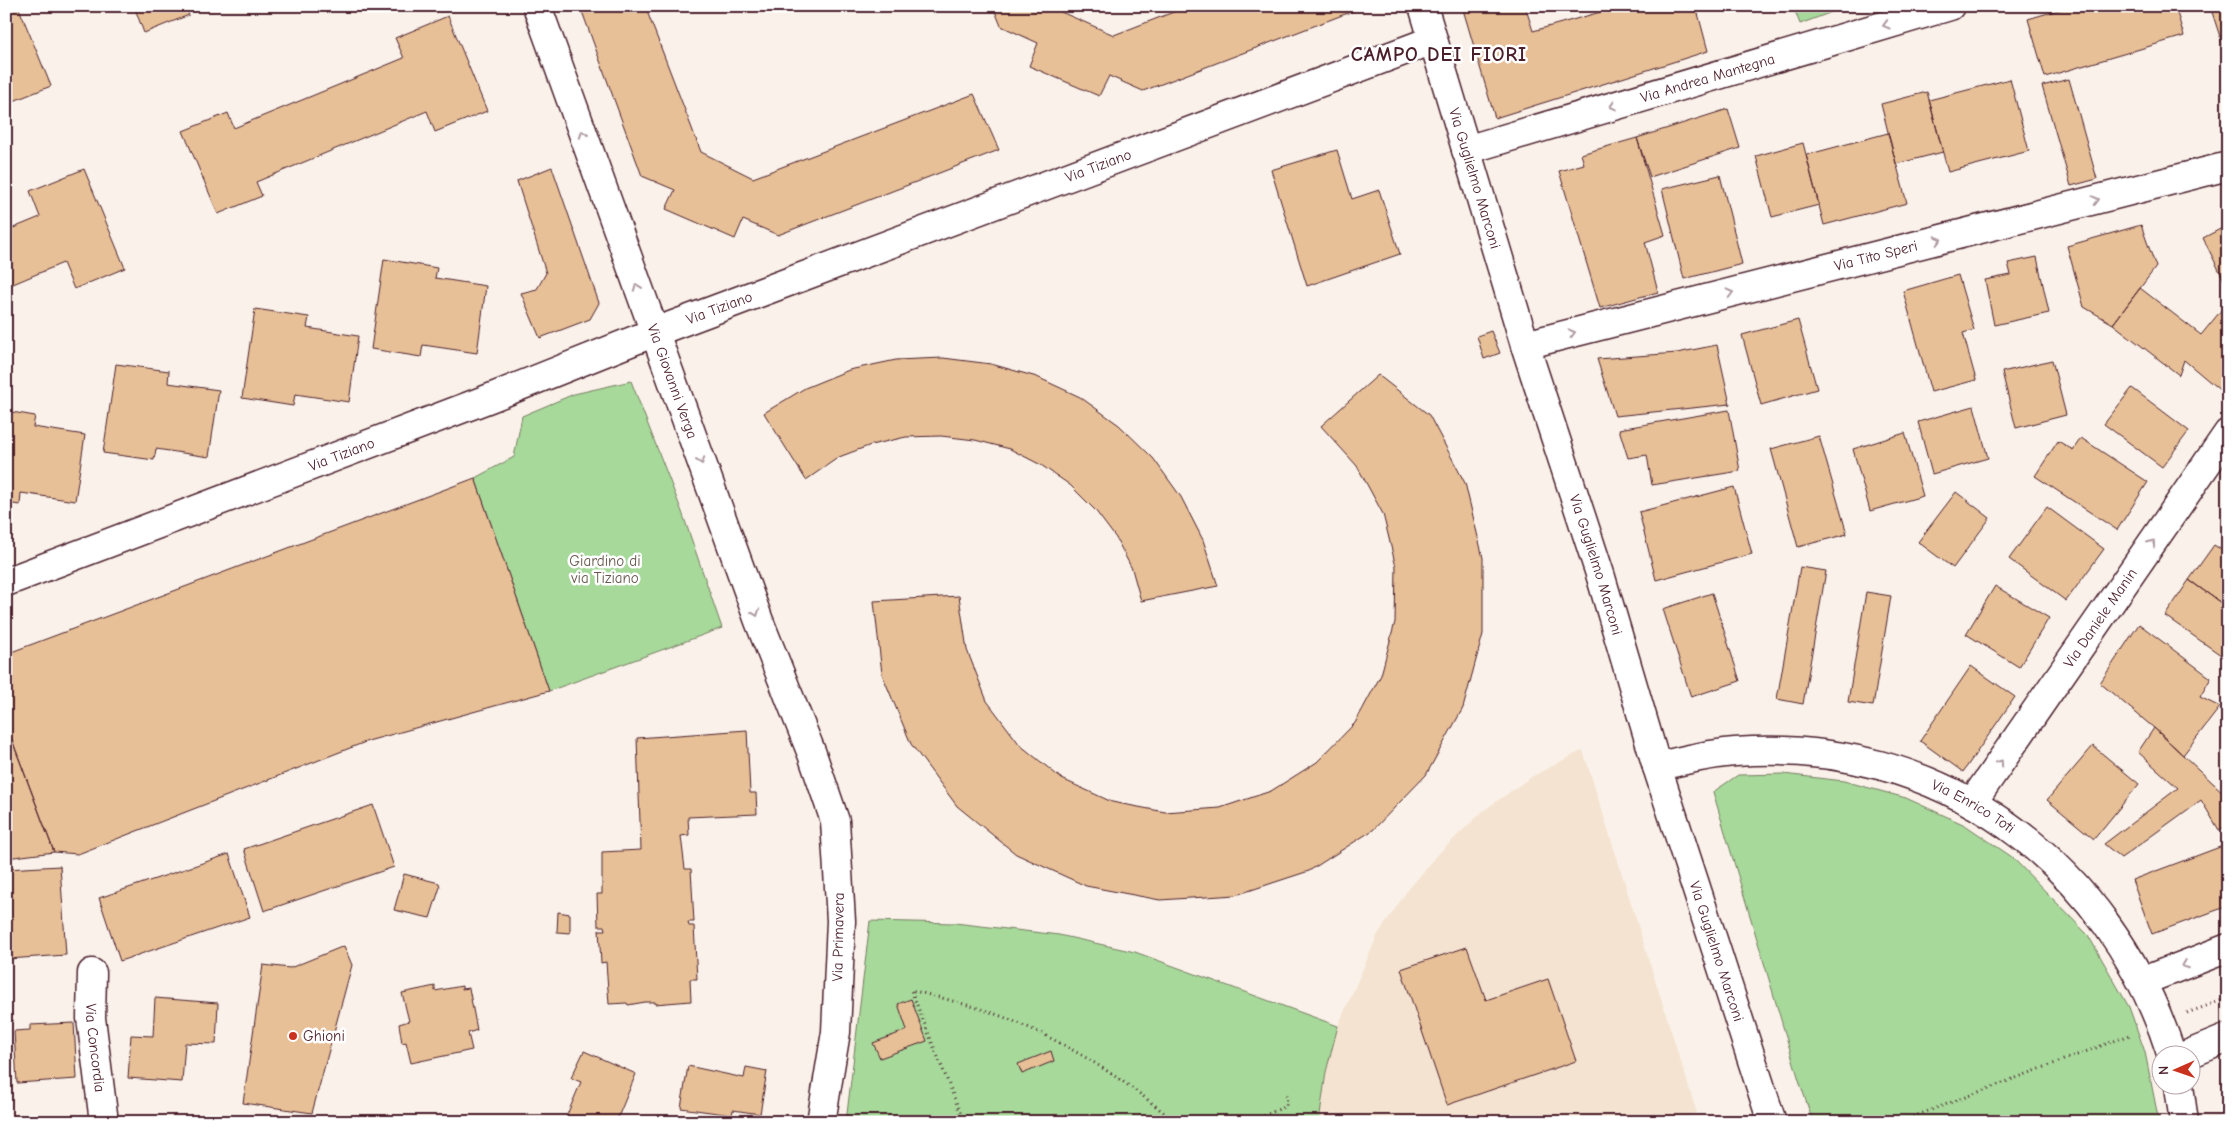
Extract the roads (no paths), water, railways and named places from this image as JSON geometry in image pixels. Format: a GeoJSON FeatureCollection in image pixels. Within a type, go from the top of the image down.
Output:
{"type":"FeatureCollection","features":[{"type":"Feature","properties":{"kind":"street","name":"Via Giovanni Verga"},"geometry":{"type":"LineString","coordinates":[[537,6],[759,622],[812,754]]}},
{"type":"Feature","properties":{"kind":"street","name":"Via Guglielmo Marconi"},"geometry":{"type":"LineString","coordinates":[[1423,6],[1525,345],[1600,574],[1657,767],[1772,1122]]}},
{"type":"Feature","properties":{"kind":"street","name":"Via Andrea Mantegna"},"geometry":{"type":"LineString","coordinates":[[1466,150],[1950,6]]}},
{"type":"Feature","properties":{"kind":"street","name":"Via Tiziano"},"geometry":{"type":"LineString","coordinates":[[6,582],[516,388],[655,332],[1433,40]]}},
{"type":"Feature","properties":{"kind":"street","name":"Via Tito Speri"},"geometry":{"type":"LineString","coordinates":[[1525,345],[2228,166]]}},
{"type":"Feature","properties":{"kind":"street","name":"Via Daniele Manin"},"geometry":{"type":"LineString","coordinates":[[1972,804],[2228,433]]}},
{"type":"Feature","properties":{"kind":"street","name":"Via Enrico Toti"},"geometry":{"type":"LineString","coordinates":[[1657,767],[1735,752],[1778,751],[1837,756],[1883,766],[1929,783],[1972,804],[2043,852],[2073,882],[2108,924],[2143,980],[2169,1046]]}},
{"type":"Feature","properties":{"kind":"street","name":"Via Primavera"},"geometry":{"type":"LineString","coordinates":[[812,754],[835,822],[841,921],[836,1032],[821,1122]]}},
{"type":"Feature","properties":{"kind":"street"},"geometry":{"type":"LineString","coordinates":[[2143,980],[2228,948]]}},
{"type":"Feature","properties":{"kind":"street","name":"Via Concordia"},"geometry":{"type":"LineString","coordinates":[[92,972],[91,1018],[104,1122]]}},
{"type":"Feature","properties":{"kind":"street"},"geometry":{"type":"LineString","coordinates":[[2202,1049],[2228,1038]]}},
{"type":"Feature","properties":{"kind":"street"},"geometry":{"type":"LineString","coordinates":[[2180,1096],[2184,1122]]}},
{"type":"Feature","properties":{"kind":"place","name":"Ghioni"},"geometry":{"type":"Point","coordinates":[293,1036]}},
{"type":"Feature","properties":{"kind":"district","name":"CAMPO DEI FIORI"},"geometry":{"type":"Point","coordinates":[1439,54]}},
{"type":"Feature","properties":{"kind":"park label","name":"Giardino di via Tiziano"},"geometry":{"type":"Point","coordinates":[605,570]}}]}
